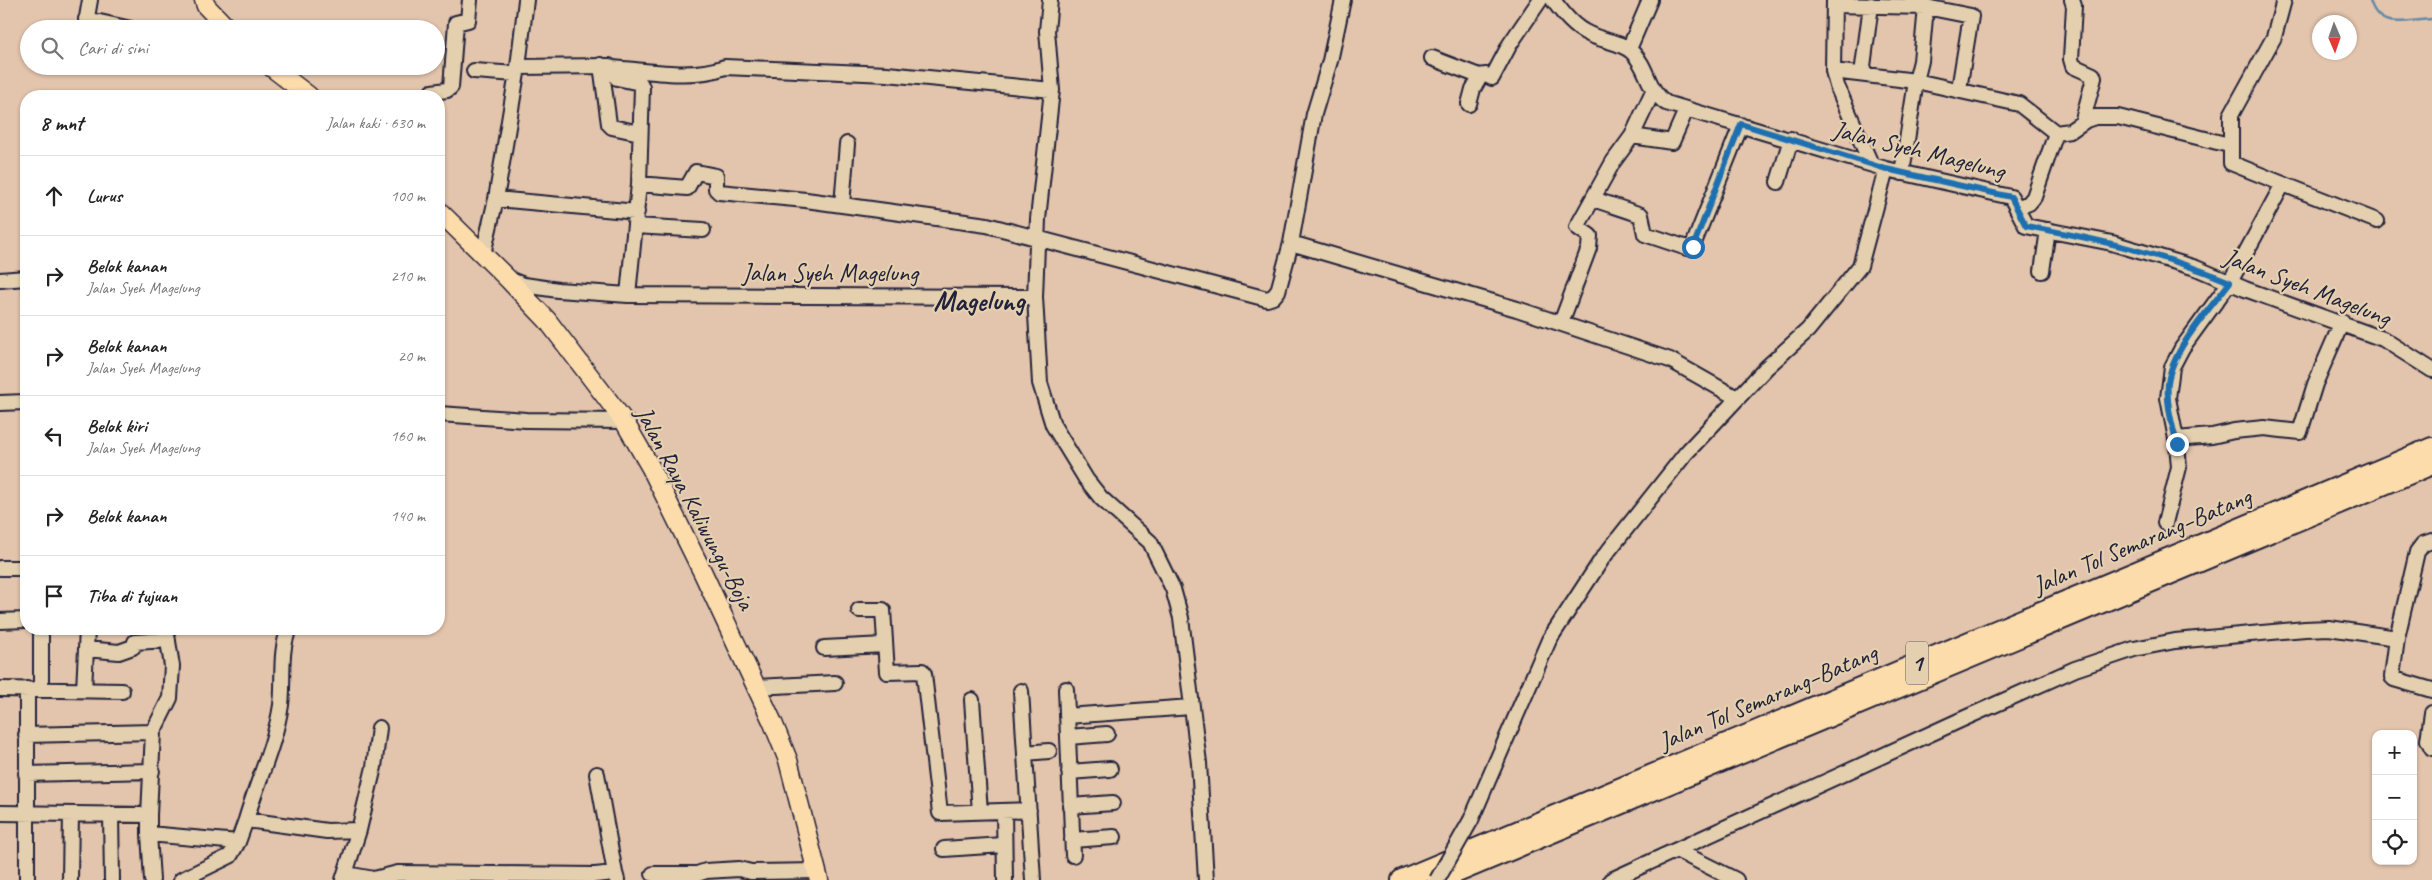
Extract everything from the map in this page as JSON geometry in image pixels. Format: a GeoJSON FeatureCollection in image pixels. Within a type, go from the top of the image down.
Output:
{"type":"FeatureCollection","features":[{"type":"Feature","properties":{"kind":"highway","name":"Jalan Tol Semarang–Batang"},"geometry":{"type":"LineString","coordinates":[[1402,880],[2432,448]]}},
{"type":"Feature","properties":{"kind":"highway","name":"Jalan Tol Semarang–Batang"},"geometry":{"type":"LineString","coordinates":[[1437,880],[2432,464]]}},
{"type":"Feature","properties":{"kind":"main road"},"geometry":{"type":"LineString","coordinates":[[204,0],[206,6],[219,20]]}},
{"type":"Feature","properties":{"kind":"main road"},"geometry":{"type":"LineString","coordinates":[[282,75],[301,90]]}},
{"type":"Feature","properties":{"kind":"main road","name":"Jalan Raya Kaliwungu-Boja"},"geometry":{"type":"LineString","coordinates":[[445,218],[484,254],[547,320],[624,421],[666,498],[703,573],[710,592],[726,619],[788,760],[819,876]]}},
{"type":"Feature","properties":{"kind":"street"},"geometry":{"type":"LineString","coordinates":[[87,20],[90,0]]}},
{"type":"Feature","properties":{"kind":"street"},"geometry":{"type":"LineString","coordinates":[[445,90],[451,87],[456,23],[468,20],[470,0]]}},
{"type":"Feature","properties":{"kind":"street"},"geometry":{"type":"LineString","coordinates":[[484,254],[496,199],[517,71],[526,0]]}},
{"type":"Feature","properties":{"kind":"street"},"geometry":{"type":"LineString","coordinates":[[1050,0],[1047,31],[1052,90],[1037,239],[1035,297],[1040,383],[1053,425],[1086,479],[1101,498],[1150,542],[1173,589],[1181,618],[1199,763],[1206,874]]}},
{"type":"Feature","properties":{"kind":"street"},"geometry":{"type":"LineString","coordinates":[[639,184],[687,188],[696,172],[716,176],[716,189],[719,192],[842,205],[987,225],[1267,299],[1274,297],[1278,291],[1291,243],[1314,114],[1330,61],[1343,0]]}},
{"type":"Feature","properties":{"kind":"street"},"geometry":{"type":"LineString","coordinates":[[1432,58],[1480,77],[1494,76],[1510,44],[1540,0]]}},
{"type":"Feature","properties":{"kind":"street"},"geometry":{"type":"LineString","coordinates":[[1552,0],[1584,32],[1628,49],[1642,66],[1653,91],[1632,136],[1613,162],[1577,228],[1590,236],[1589,248],[1560,323]]}},
{"type":"Feature","properties":{"kind":"street"},"geometry":{"type":"LineString","coordinates":[[1628,49],[1650,0]]}},
{"type":"Feature","properties":{"kind":"street"},"geometry":{"type":"LineString","coordinates":[[2072,0],[2074,6],[2071,45],[2072,63],[2080,70],[2093,75],[2094,78],[2082,122]]}},
{"type":"Feature","properties":{"kind":"street"},"geometry":{"type":"LineString","coordinates":[[2284,0],[2274,37],[2231,115],[2229,160],[2235,166],[2378,222]]}},
{"type":"Feature","properties":{"kind":"street"},"geometry":{"type":"LineString","coordinates":[[1871,164],[1837,86],[1833,71],[1834,3],[1926,7],[1971,16],[1959,89]]}},
{"type":"Feature","properties":{"kind":"street"},"geometry":{"type":"LineString","coordinates":[[1862,74],[1871,6]]}},
{"type":"Feature","properties":{"kind":"street"},"geometry":{"type":"LineString","coordinates":[[1902,173],[1916,81],[1921,61],[1926,7]]}},
{"type":"Feature","properties":{"kind":"street"},"geometry":{"type":"LineString","coordinates":[[606,66],[617,78],[642,85],[639,184],[628,294]]}},
{"type":"Feature","properties":{"kind":"street"},"geometry":{"type":"LineString","coordinates":[[606,66],[609,124],[612,127],[640,133]]}},
{"type":"Feature","properties":{"kind":"street"},"geometry":{"type":"LineString","coordinates":[[474,71],[517,71],[606,66],[686,73],[711,72],[725,66],[878,73],[1052,90]]}},
{"type":"Feature","properties":{"kind":"street"},"geometry":{"type":"LineString","coordinates":[[1833,71],[1916,81],[1959,89],[2019,104],[2056,133],[2070,131],[2082,122],[2095,117],[2128,117],[2229,145]]}},
{"type":"Feature","properties":{"kind":"street"},"geometry":{"type":"LineString","coordinates":[[1469,104],[1473,89],[1480,77]]}},
{"type":"Feature","properties":{"kind":"street","name":"Jalan Syeh Magelung"},"geometry":{"type":"LineString","coordinates":[[1653,91],[1666,103],[1686,110],[1741,124],[1886,169],[2011,197],[2023,224],[2130,248],[2196,268],[2260,294],[2342,322],[2383,339],[2432,370]]}},
{"type":"Feature","properties":{"kind":"street"},"geometry":{"type":"LineString","coordinates":[[1632,136],[1672,142],[1686,110]]}},
{"type":"Feature","properties":{"kind":"street"},"geometry":{"type":"LineString","coordinates":[[1593,199],[1641,215],[1645,234],[1692,248],[1741,124]]}},
{"type":"Feature","properties":{"kind":"street"},"geometry":{"type":"LineString","coordinates":[[2017,208],[2034,197],[2056,133]]}},
{"type":"Feature","properties":{"kind":"street"},"geometry":{"type":"LineString","coordinates":[[1778,182],[1791,139]]}},
{"type":"Feature","properties":{"kind":"street"},"geometry":{"type":"LineString","coordinates":[[842,205],[847,144]]}},
{"type":"Feature","properties":{"kind":"street"},"geometry":{"type":"LineString","coordinates":[[1437,880],[1471,820],[1549,640],[1617,538],[1686,454],[1737,398],[1824,312],[1860,266],[1859,247],[1886,169]]}},
{"type":"Feature","properties":{"kind":"street"},"geometry":{"type":"LineString","coordinates":[[2165,524],[2179,467],[2168,398],[2172,367],[2182,348],[2230,282],[2283,184]]}},
{"type":"Feature","properties":{"kind":"street"},"geometry":{"type":"LineString","coordinates":[[496,199],[637,212]]}},
{"type":"Feature","properties":{"kind":"street"},"geometry":{"type":"LineString","coordinates":[[635,226],[703,230]]}},
{"type":"Feature","properties":{"kind":"street"},"geometry":{"type":"LineString","coordinates":[[2042,271],[2048,230]]}},
{"type":"Feature","properties":{"kind":"street"},"geometry":{"type":"LineString","coordinates":[[1291,243],[1560,323],[1670,360],[1737,398]]}},
{"type":"Feature","properties":{"kind":"street"},"geometry":{"type":"LineString","coordinates":[[0,280],[20,278]]}},
{"type":"Feature","properties":{"kind":"street","name":"Jalan Syeh Magelung"},"geometry":{"type":"LineString","coordinates":[[508,279],[519,284],[558,290],[628,294],[1035,297]]}},
{"type":"Feature","properties":{"kind":"street"},"geometry":{"type":"LineString","coordinates":[[2176,439],[2264,428],[2300,432],[2315,384],[2342,322]]}},
{"type":"Feature","properties":{"kind":"street"},"geometry":{"type":"LineString","coordinates":[[0,403],[20,402]]}},
{"type":"Feature","properties":{"kind":"street"},"geometry":{"type":"LineString","coordinates":[[445,414],[526,420],[624,421]]}},
{"type":"Feature","properties":{"kind":"street"},"geometry":{"type":"LineString","coordinates":[[2432,541],[2423,544],[2417,552],[2397,638],[2392,677],[2394,680],[2432,690]]}},
{"type":"Feature","properties":{"kind":"street"},"geometry":{"type":"LineString","coordinates":[[0,568],[20,568]]}},
{"type":"Feature","properties":{"kind":"street"},"geometry":{"type":"LineString","coordinates":[[859,610],[883,610],[888,672],[922,671],[924,674],[940,813],[1029,810]]}},
{"type":"Feature","properties":{"kind":"street"},"geometry":{"type":"LineString","coordinates":[[0,620],[20,620]]}},
{"type":"Feature","properties":{"kind":"street"},"geometry":{"type":"LineString","coordinates":[[1611,880],[1678,851],[1806,789],[2075,669],[2134,649],[2175,641],[2305,629],[2329,628],[2397,638]]}},
{"type":"Feature","properties":{"kind":"street"},"geometry":{"type":"LineString","coordinates":[[27,880],[26,735],[40,635]]}},
{"type":"Feature","properties":{"kind":"street"},"geometry":{"type":"LineString","coordinates":[[84,690],[87,635]]}},
{"type":"Feature","properties":{"kind":"street"},"geometry":{"type":"LineString","coordinates":[[86,649],[119,652],[133,647],[135,642],[163,635]]}},
{"type":"Feature","properties":{"kind":"street"},"geometry":{"type":"LineString","coordinates":[[152,880],[149,814],[153,732],[170,698],[172,666],[167,635]]}},
{"type":"Feature","properties":{"kind":"street"},"geometry":{"type":"LineString","coordinates":[[181,880],[230,856],[238,842],[267,758],[281,706],[287,635]]}},
{"type":"Feature","properties":{"kind":"street"},"geometry":{"type":"LineString","coordinates":[[824,648],[885,644]]}},
{"type":"Feature","properties":{"kind":"street"},"geometry":{"type":"LineString","coordinates":[[756,687],[835,683]]}},
{"type":"Feature","properties":{"kind":"street"},"geometry":{"type":"LineString","coordinates":[[0,689],[122,691]]}},
{"type":"Feature","properties":{"kind":"street"},"geometry":{"type":"LineString","coordinates":[[1066,689],[1073,855]]}},
{"type":"Feature","properties":{"kind":"street"},"geometry":{"type":"LineString","coordinates":[[1021,691],[1033,880]]}},
{"type":"Feature","properties":{"kind":"street"},"geometry":{"type":"LineString","coordinates":[[972,700],[980,812]]}},
{"type":"Feature","properties":{"kind":"street"},"geometry":{"type":"LineString","coordinates":[[1067,716],[1191,707]]}},
{"type":"Feature","properties":{"kind":"street"},"geometry":{"type":"LineString","coordinates":[[2432,713],[2428,740],[2432,748]]}},
{"type":"Feature","properties":{"kind":"street"},"geometry":{"type":"LineString","coordinates":[[379,728],[374,767],[359,830],[344,877],[368,879],[398,873],[616,876],[596,774]]}},
{"type":"Feature","properties":{"kind":"street"},"geometry":{"type":"LineString","coordinates":[[26,735],[153,732]]}},
{"type":"Feature","properties":{"kind":"street"},"geometry":{"type":"LineString","coordinates":[[1068,737],[1107,734]]}},
{"type":"Feature","properties":{"kind":"street"},"geometry":{"type":"LineString","coordinates":[[1025,753],[1050,751]]}},
{"type":"Feature","properties":{"kind":"street"},"geometry":{"type":"LineString","coordinates":[[1069,772],[1110,769]]}},
{"type":"Feature","properties":{"kind":"street"},"geometry":{"type":"LineString","coordinates":[[26,774],[152,771]]}},
{"type":"Feature","properties":{"kind":"street"},"geometry":{"type":"LineString","coordinates":[[1070,806],[1113,803]]}},
{"type":"Feature","properties":{"kind":"street"},"geometry":{"type":"LineString","coordinates":[[1004,811],[1005,880]]}},
{"type":"Feature","properties":{"kind":"street"},"geometry":{"type":"LineString","coordinates":[[0,813],[149,814]]}},
{"type":"Feature","properties":{"kind":"street"},"geometry":{"type":"LineString","coordinates":[[70,880],[71,814]]}},
{"type":"Feature","properties":{"kind":"street"},"geometry":{"type":"LineString","coordinates":[[111,814],[112,880]]}},
{"type":"Feature","properties":{"kind":"street"},"geometry":{"type":"LineString","coordinates":[[246,820],[327,831],[359,830]]}},
{"type":"Feature","properties":{"kind":"street"},"geometry":{"type":"LineString","coordinates":[[149,834],[238,842]]}},
{"type":"Feature","properties":{"kind":"street"},"geometry":{"type":"LineString","coordinates":[[1072,840],[1114,837]]}},
{"type":"Feature","properties":{"kind":"street"},"geometry":{"type":"LineString","coordinates":[[944,849],[1003,845]]}},
{"type":"Feature","properties":{"kind":"street"},"geometry":{"type":"LineString","coordinates":[[1678,851],[1736,880]]}},
{"type":"Feature","properties":{"kind":"street"},"geometry":{"type":"LineString","coordinates":[[653,874],[697,874],[706,871],[739,869],[751,872],[819,876]]}},
{"type":"Feature","properties":{"kind":"waterway"},"geometry":{"type":"LineString","coordinates":[[2370,0],[2374,10],[2380,17],[2387,20],[2403,22],[2432,19]]}},
{"type":"Feature","properties":{"kind":"district","name":"Magelung"},"geometry":{"type":"Point","coordinates":[979,300]}},
{"type":"Feature","properties":{"kind":"route"},"geometry":{"type":"LineString","coordinates":[[1693,247],[1741,124],[1886,169],[2011,197],[2023,224],[2026,226],[2112,243],[2196,268],[2230,282],[2182,348],[2172,367],[2168,381],[2168,398],[2177,444]]}}]}
